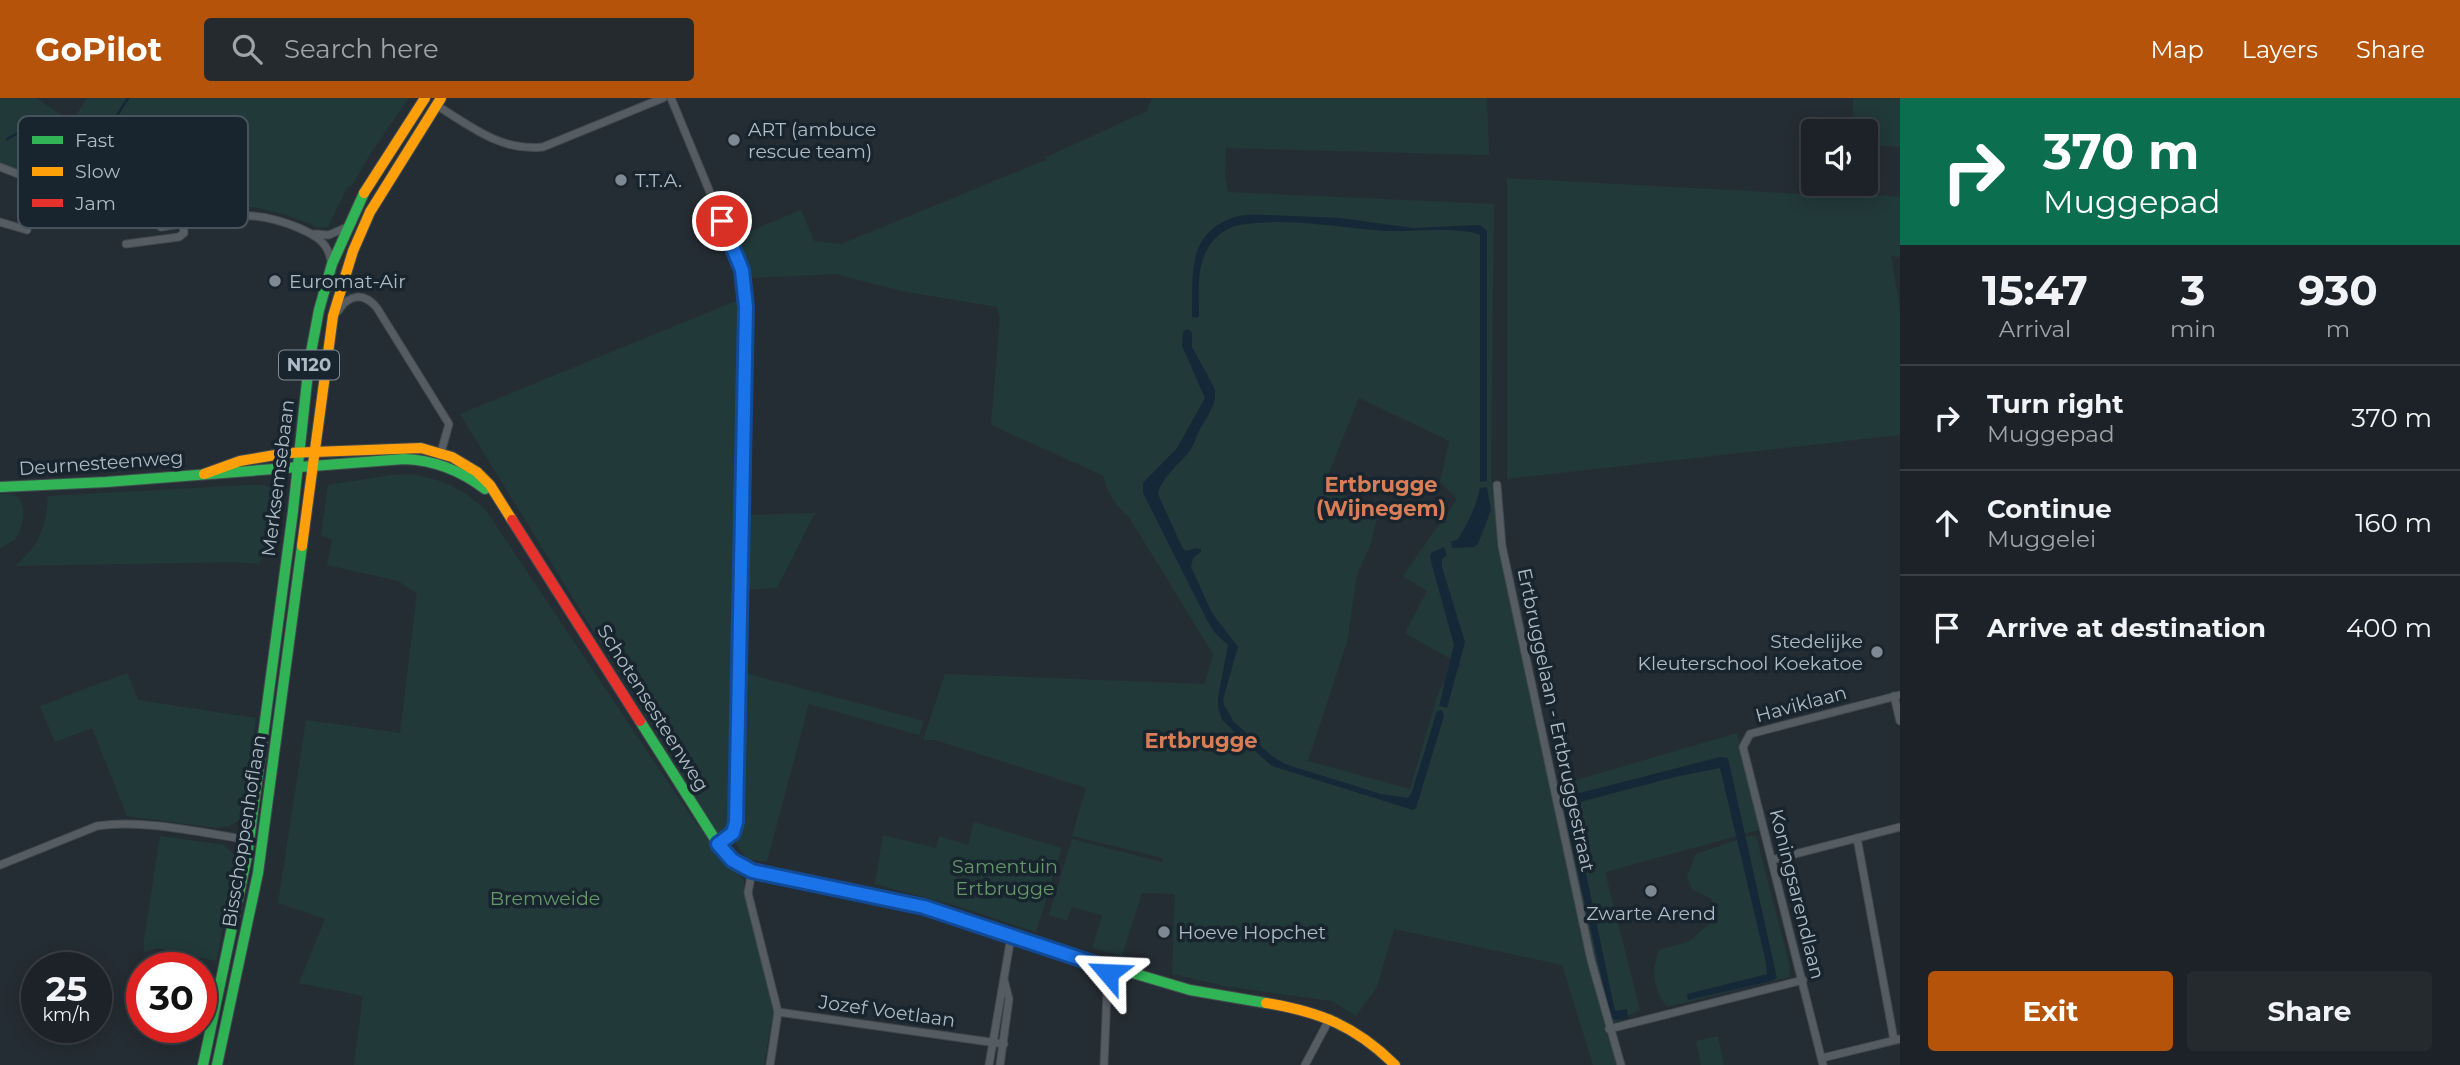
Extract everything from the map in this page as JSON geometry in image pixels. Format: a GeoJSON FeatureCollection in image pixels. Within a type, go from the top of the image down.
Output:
{"type":"FeatureCollection","features":[{"type":"Feature","properties":{"kind":"main road","name":"Merksemsebaan"},"geometry":{"type":"LineString","coordinates":[[265,720],[313,335],[332,264],[347,226],[373,176],[425,98]]}},
{"type":"Feature","properties":{"kind":"main road","name":"Merksemsebaan"},"geometry":{"type":"LineString","coordinates":[[285,684],[332,316],[346,270],[366,220],[391,174],[439,102]]}},
{"type":"Feature","properties":{"kind":"main road","name":"Deurnesteenweg"},"geometry":{"type":"LineString","coordinates":[[204,474],[251,459],[300,452],[408,448],[439,457],[466,474],[498,499],[508,514]]}},
{"type":"Feature","properties":{"kind":"main road","name":"Deurnesteenweg"},"geometry":{"type":"LineString","coordinates":[[0,487],[106,482],[439,457]]}},
{"type":"Feature","properties":{"kind":"main road","name":"Schotensesteenweg"},"geometry":{"type":"LineString","coordinates":[[508,514],[718,844],[732,860],[752,871],[924,907],[1108,968],[1190,990],[1298,1008],[1330,1018],[1360,1035],[1395,1065]]}},
{"type":"Feature","properties":{"kind":"main road","name":"Bisschoppenhoflaan"},"geometry":{"type":"LineString","coordinates":[[217,1065],[251,911],[285,684]]}},
{"type":"Feature","properties":{"kind":"main road","name":"Bisschoppenhoflaan"},"geometry":{"type":"LineString","coordinates":[[203,1065],[239,901],[265,720]]}},
{"type":"Feature","properties":{"kind":"street"},"geometry":{"type":"LineString","coordinates":[[425,98],[439,102],[497,141],[527,149],[542,147],[663,98]]}},
{"type":"Feature","properties":{"kind":"street"},"geometry":{"type":"LineString","coordinates":[[671,98],[742,270],[746,286],[736,822],[733,833],[718,844]]}},
{"type":"Feature","properties":{"kind":"street"},"geometry":{"type":"LineString","coordinates":[[0,167],[18,174]]}},
{"type":"Feature","properties":{"kind":"street"},"geometry":{"type":"LineString","coordinates":[[248,215],[271,217],[313,234],[325,245],[332,264]]}},
{"type":"Feature","properties":{"kind":"street"},"geometry":{"type":"LineString","coordinates":[[0,222],[18,227]]}},
{"type":"Feature","properties":{"kind":"street"},"geometry":{"type":"LineString","coordinates":[[313,234],[333,234],[347,226]]}},
{"type":"Feature","properties":{"kind":"street"},"geometry":{"type":"LineString","coordinates":[[20,228],[27,230]]}},
{"type":"Feature","properties":{"kind":"street"},"geometry":{"type":"LineString","coordinates":[[126,244],[179,237],[184,233],[183,228]]}},
{"type":"Feature","properties":{"kind":"street"},"geometry":{"type":"LineString","coordinates":[[332,316],[345,301],[360,296],[372,302],[449,424],[439,457]]}},
{"type":"Feature","properties":{"kind":"street","name":"Ertbruggelaan - Ertbruggestraat"},"geometry":{"type":"LineString","coordinates":[[1497,485],[1502,546],[1591,960],[1621,1065]]}},
{"type":"Feature","properties":{"kind":"street"},"geometry":{"type":"LineString","coordinates":[[1897,695],[1900,721]]}},
{"type":"Feature","properties":{"kind":"street","name":"Haviklaan"},"geometry":{"type":"LineString","coordinates":[[1750,734],[1897,695]]}},
{"type":"Feature","properties":{"kind":"street","name":"Koningsarendlaan"},"geometry":{"type":"LineString","coordinates":[[1750,734],[1745,740],[1744,750],[1823,1062]]}},
{"type":"Feature","properties":{"kind":"street"},"geometry":{"type":"LineString","coordinates":[[0,865],[108,825],[137,825],[263,842]]}},
{"type":"Feature","properties":{"kind":"street"},"geometry":{"type":"LineString","coordinates":[[1772,860],[1900,827]]}},
{"type":"Feature","properties":{"kind":"street"},"geometry":{"type":"LineString","coordinates":[[1823,1062],[1897,1039],[1857,838]]}},
{"type":"Feature","properties":{"kind":"street"},"geometry":{"type":"LineString","coordinates":[[752,871],[748,893],[778,1012],[770,1065]]}},
{"type":"Feature","properties":{"kind":"street"},"geometry":{"type":"LineString","coordinates":[[989,1065],[1011,937]]}},
{"type":"Feature","properties":{"kind":"street"},"geometry":{"type":"LineString","coordinates":[[1104,1065],[1108,968]]}},
{"type":"Feature","properties":{"kind":"street"},"geometry":{"type":"LineString","coordinates":[[1000,1065],[1009,999],[1003,976]]}},
{"type":"Feature","properties":{"kind":"street"},"geometry":{"type":"LineString","coordinates":[[1609,1029],[1803,980]]}},
{"type":"Feature","properties":{"kind":"street","name":"Jozef Voetlaan"},"geometry":{"type":"LineString","coordinates":[[778,1012],[1003,1044]]}},
{"type":"Feature","properties":{"kind":"street"},"geometry":{"type":"LineString","coordinates":[[1305,1065],[1330,1018]]}},
{"type":"Feature","properties":{"kind":"green space"},"geometry":{"type":"Polygon","coordinates":[[[0,98],[36,98],[63,116],[18,116],[18,170],[0,163],[0,98]]]}},
{"type":"Feature","properties":{"kind":"green space"},"geometry":{"type":"Polygon","coordinates":[[[87,98],[409,98],[353,184],[347,188],[328,227],[320,228],[284,214],[248,208],[248,116],[76,116],[87,98]]]}},
{"type":"Feature","properties":{"kind":"green space"},"geometry":{"type":"Polygon","coordinates":[[[1152,98],[1487,98],[1489,155],[1226,148],[1225,176],[1228,192],[1494,204],[1491,475],[1497,530],[1552,787],[1737,733],[1759,830],[1605,872],[1640,1010],[1606,1026],[1618,1065],[1593,1065],[1562,965],[1394,929],[1377,987],[1356,1016],[1332,1001],[1224,986],[1172,974],[1175,894],[1142,893],[1122,956],[1092,948],[1102,915],[1072,907],[1067,921],[1049,915],[1072,839],[1162,862],[1163,858],[1072,836],[1086,788],[935,740],[923,740],[945,674],[1205,684],[1213,654],[1129,517],[1113,499],[1104,476],[991,425],[1000,319],[997,307],[901,291],[836,274],[751,278],[735,237],[801,210],[814,241],[841,244],[1048,159],[1044,158],[1147,111],[1152,98]],[[1359,398],[1325,483],[1378,514],[1371,543],[1357,575],[1347,642],[1308,761],[1410,789],[1439,690],[1461,665],[1405,633],[1427,591],[1403,576],[1457,499],[1440,482],[1449,441],[1359,398]]]}},
{"type":"Feature","properties":{"kind":"green space"},"geometry":{"type":"Polygon","coordinates":[[[1853,98],[1900,98],[1900,147],[1878,146],[1878,119],[1853,119],[1853,98]]]}},
{"type":"Feature","properties":{"kind":"green space"},"geometry":{"type":"Polygon","coordinates":[[[1507,178],[1801,196],[1900,197],[1900,257],[1891,256],[1900,309],[1900,435],[1507,479],[1507,178]]]}},
{"type":"Feature","properties":{"kind":"green space"},"geometry":{"type":"Polygon","coordinates":[[[738,300],[733,823],[727,835],[721,835],[716,831],[460,414],[738,300]]]}},
{"type":"Feature","properties":{"kind":"green space","name":"Bremweide"},"geometry":{"type":"Polygon","coordinates":[[[412,474],[453,487],[487,512],[692,818],[743,879],[775,1003],[764,1065],[354,1065],[363,996],[299,983],[325,919],[278,903],[306,720],[400,733],[417,594],[398,581],[327,565],[332,539],[321,536],[328,485],[412,474]]]}},
{"type":"Feature","properties":{"kind":"green space"},"geometry":{"type":"Polygon","coordinates":[[[265,485],[275,489],[277,503],[269,558],[262,557],[259,564],[237,562],[15,566],[40,535],[46,518],[48,496],[265,485]]]}},
{"type":"Feature","properties":{"kind":"green space"},"geometry":{"type":"Polygon","coordinates":[[[0,494],[17,497],[21,501],[23,514],[21,528],[15,539],[0,548],[0,494]]]}},
{"type":"Feature","properties":{"kind":"green space"},"geometry":{"type":"Polygon","coordinates":[[[815,513],[777,588],[740,590],[742,515],[815,513]]]}},
{"type":"Feature","properties":{"kind":"green space"},"geometry":{"type":"Polygon","coordinates":[[[738,671],[924,721],[919,735],[809,704],[767,862],[747,859],[736,844],[738,671]]]}},
{"type":"Feature","properties":{"kind":"green space"},"geometry":{"type":"Polygon","coordinates":[[[127,673],[138,700],[256,718],[243,817],[230,826],[217,828],[127,816],[92,728],[55,742],[40,706],[127,673]]]}},
{"type":"Feature","properties":{"kind":"green space","name":"Samentuin Ertbrugge"},"geometry":{"type":"Polygon","coordinates":[[[974,822],[1062,848],[1036,932],[875,884],[883,835],[936,848],[939,836],[968,845],[974,822]]]}},
{"type":"Feature","properties":{"kind":"green space"},"geometry":{"type":"Polygon","coordinates":[[[160,836],[224,845],[237,858],[217,956],[217,952],[176,952],[158,948],[144,952],[160,836]]]}},
{"type":"Feature","properties":{"kind":"green space"},"geometry":{"type":"Polygon","coordinates":[[[1756,836],[1790,967],[1789,977],[1667,1007],[1655,980],[1659,950],[1690,941],[1713,920],[1712,899],[1692,889],[1687,877],[1696,854],[1756,836]]]}},
{"type":"Feature","properties":{"kind":"green space"},"geometry":{"type":"Polygon","coordinates":[[[1718,1036],[1724,1065],[1701,1065],[1696,1041],[1718,1036]]]}},
{"type":"Feature","properties":{"kind":"water"},"geometry":{"type":"Polygon","coordinates":[[[1267,215],[1340,218],[1413,228],[1480,225],[1487,231],[1487,481],[1480,482],[1480,235],[1461,231],[1385,231],[1281,222],[1234,226],[1218,236],[1205,253],[1200,272],[1199,315],[1197,318],[1192,317],[1195,257],[1208,233],[1219,224],[1235,217],[1267,215]]]}},
{"type":"Feature","properties":{"kind":"water"},"geometry":{"type":"Polygon","coordinates":[[[1187,329],[1192,332],[1192,347],[1214,387],[1215,400],[1192,448],[1166,478],[1158,494],[1182,547],[1186,551],[1201,549],[1193,558],[1191,567],[1212,613],[1238,647],[1223,699],[1224,705],[1234,722],[1285,764],[1381,794],[1408,798],[1437,711],[1442,710],[1444,716],[1416,808],[1413,810],[1272,766],[1222,720],[1218,697],[1228,645],[1208,622],[1143,493],[1143,483],[1177,448],[1205,398],[1182,346],[1183,332],[1187,329]]]}},
{"type":"Feature","properties":{"kind":"water"},"geometry":{"type":"Polygon","coordinates":[[[1487,487],[1491,510],[1478,544],[1474,547],[1452,548],[1451,542],[1458,539],[1465,527],[1480,488],[1487,487]]]}},
{"type":"Feature","properties":{"kind":"water"},"geometry":{"type":"Polygon","coordinates":[[[1444,547],[1447,555],[1442,559],[1442,567],[1465,642],[1447,708],[1439,706],[1454,645],[1430,558],[1431,553],[1444,547]]]}},
{"type":"Feature","properties":{"kind":"water"},"geometry":{"type":"Polygon","coordinates":[[[1720,757],[1728,758],[1777,978],[1688,1000],[1687,994],[1767,974],[1720,768],[1675,777],[1576,803],[1572,807],[1615,1011],[1627,1009],[1628,1019],[1611,1020],[1562,802],[1564,797],[1720,757]]]}},
{"type":"Feature","properties":{"kind":"waterway"},"geometry":{"type":"LineString","coordinates":[[117,116],[128,98]]}},
{"type":"Feature","properties":{"kind":"waterway"},"geometry":{"type":"LineString","coordinates":[[7,139],[18,133]]}},
{"type":"Feature","properties":{"kind":"traffic: fast"},"geometry":{"type":"LineString","coordinates":[[203,1065],[247,856],[293,511],[309,363],[319,310],[332,264],[364,193]]}},
{"type":"Feature","properties":{"kind":"traffic: fast"},"geometry":{"type":"LineString","coordinates":[[0,487],[106,482],[404,459],[447,467],[485,489]]}},
{"type":"Feature","properties":{"kind":"traffic: fast"},"geometry":{"type":"LineString","coordinates":[[217,1065],[258,873],[302,546]]}},
{"type":"Feature","properties":{"kind":"traffic: fast"},"geometry":{"type":"LineString","coordinates":[[640,721],[718,844],[733,859],[752,871],[924,907],[1011,937],[1190,990],[1266,1003]]}},
{"type":"Feature","properties":{"kind":"traffic: slow"},"geometry":{"type":"LineString","coordinates":[[364,193],[425,98]]}},
{"type":"Feature","properties":{"kind":"traffic: slow"},"geometry":{"type":"LineString","coordinates":[[302,546],[333,316],[353,251],[370,212],[441,98]]}},
{"type":"Feature","properties":{"kind":"traffic: slow"},"geometry":{"type":"LineString","coordinates":[[204,474],[240,461],[287,453],[421,448],[452,457],[477,472],[490,485],[512,520]]}},
{"type":"Feature","properties":{"kind":"traffic: slow"},"geometry":{"type":"LineString","coordinates":[[1266,1003],[1303,1011],[1336,1023],[1366,1040],[1395,1065]]}},
{"type":"Feature","properties":{"kind":"traffic: jam"},"geometry":{"type":"LineString","coordinates":[[512,520],[640,721]]}},
{"type":"Feature","properties":{"kind":"place","name":"ART (ambuce rescue team)"},"geometry":{"type":"Point","coordinates":[734,140]}},
{"type":"Feature","properties":{"kind":"place","name":"T.T.A."},"geometry":{"type":"Point","coordinates":[621,180]}},
{"type":"Feature","properties":{"kind":"place","name":"Euromat-Air"},"geometry":{"type":"Point","coordinates":[275,281]}},
{"type":"Feature","properties":{"kind":"place","name":"Stedelijke Kleuterschool Koekatoe"},"geometry":{"type":"Point","coordinates":[1877,652]}},
{"type":"Feature","properties":{"kind":"place","name":"Zwarte Arend"},"geometry":{"type":"Point","coordinates":[1651,891]}},
{"type":"Feature","properties":{"kind":"place","name":"Hoeve Hopchet"},"geometry":{"type":"Point","coordinates":[1164,932]}},
{"type":"Feature","properties":{"kind":"district","name":"Ertbrugge (Wijnegem)"},"geometry":{"type":"Point","coordinates":[1381,496]}},
{"type":"Feature","properties":{"kind":"district","name":"Ertbrugge"},"geometry":{"type":"Point","coordinates":[1201,740]}},
{"type":"Feature","properties":{"kind":"route"},"geometry":{"type":"LineString","coordinates":[[722,221],[742,270],[746,286],[746,307],[736,822],[729,838],[718,844],[732,860],[752,871],[924,907],[1108,968],[1108,973]]}}]}
